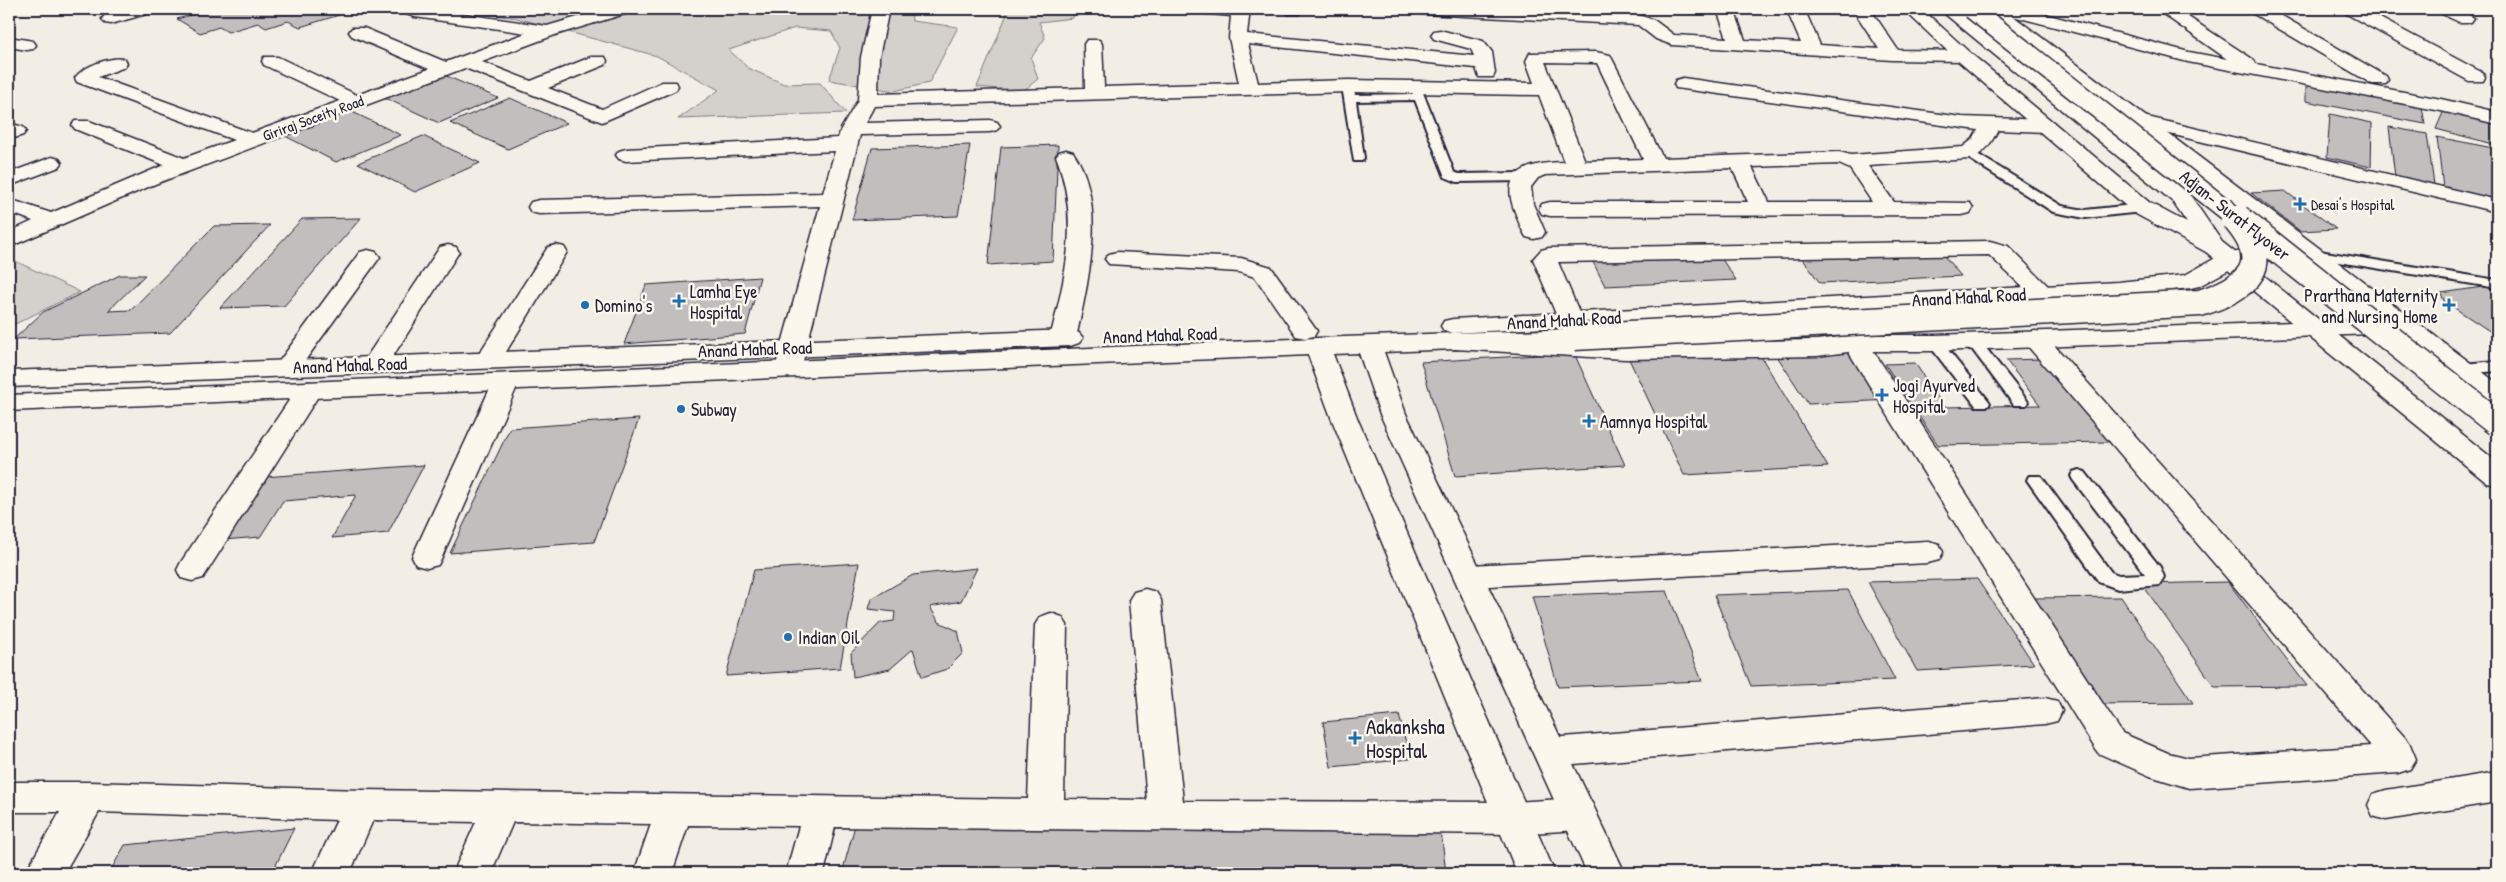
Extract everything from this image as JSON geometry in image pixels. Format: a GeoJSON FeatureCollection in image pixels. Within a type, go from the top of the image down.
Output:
{"type":"FeatureCollection","features":[{"type":"Feature","properties":{"kind":"main road"},"geometry":{"type":"LineString","coordinates":[[111,19],[144,9]]}},
{"type":"Feature","properties":{"kind":"main road"},"geometry":{"type":"LineString","coordinates":[[409,9],[415,12],[549,31]]}},
{"type":"Feature","properties":{"kind":"main road","name":"Giriraj Soceity Road"},"geometry":{"type":"LineString","coordinates":[[9,240],[148,179],[549,31],[622,9]]}},
{"type":"Feature","properties":{"kind":"main road"},"geometry":{"type":"LineString","coordinates":[[791,358],[849,137],[868,100],[870,57],[880,9]]}},
{"type":"Feature","properties":{"kind":"main road"},"geometry":{"type":"LineString","coordinates":[[1206,9],[1241,10],[1238,19],[1238,38],[1250,88]]}},
{"type":"Feature","properties":{"kind":"main road"},"geometry":{"type":"LineString","coordinates":[[1425,9],[1638,20],[1650,23],[1664,38],[1892,55],[1963,56]]}},
{"type":"Feature","properties":{"kind":"main road"},"geometry":{"type":"LineString","coordinates":[[1912,9],[1963,56],[2142,208],[2222,254],[2497,476]]}},
{"type":"Feature","properties":{"kind":"main road","name":"Adjan- Surat Flyover"},"geometry":{"type":"LineString","coordinates":[[1947,9],[2180,197],[2222,254]]}},
{"type":"Feature","properties":{"kind":"main road","name":"Adjan- Surat Flyover"},"geometry":{"type":"LineString","coordinates":[[1972,9],[2223,205],[2497,423]]}},
{"type":"Feature","properties":{"kind":"main road"},"geometry":{"type":"LineString","coordinates":[[1993,9],[2308,251],[2407,324],[2497,396]]}},
{"type":"Feature","properties":{"kind":"main road"},"geometry":{"type":"LineString","coordinates":[[2007,9],[2163,51],[2258,72],[2442,105],[2497,118]]}},
{"type":"Feature","properties":{"kind":"main road"},"geometry":{"type":"LineString","coordinates":[[2165,9],[2258,72]]}},
{"type":"Feature","properties":{"kind":"main road"},"geometry":{"type":"LineString","coordinates":[[2258,9],[2378,80]]}},
{"type":"Feature","properties":{"kind":"main road"},"geometry":{"type":"LineString","coordinates":[[2352,9],[2476,77]]}},
{"type":"Feature","properties":{"kind":"main road"},"geometry":{"type":"LineString","coordinates":[[2446,9],[2465,18]]}},
{"type":"Feature","properties":{"kind":"main road"},"geometry":{"type":"LineString","coordinates":[[1726,10],[1738,44]]}},
{"type":"Feature","properties":{"kind":"main road"},"geometry":{"type":"LineString","coordinates":[[1797,13],[1813,50]]}},
{"type":"Feature","properties":{"kind":"main road"},"geometry":{"type":"LineString","coordinates":[[1865,14],[1892,55]]}},
{"type":"Feature","properties":{"kind":"main road"},"geometry":{"type":"LineString","coordinates":[[358,32],[446,69]]}},
{"type":"Feature","properties":{"kind":"main road"},"geometry":{"type":"LineString","coordinates":[[1440,35],[1477,46],[1483,52],[1486,75],[1483,80],[1487,88]]}},
{"type":"Feature","properties":{"kind":"main road"},"geometry":{"type":"LineString","coordinates":[[1238,38],[1485,63]]}},
{"type":"Feature","properties":{"kind":"main road"},"geometry":{"type":"LineString","coordinates":[[9,42],[27,45]]}},
{"type":"Feature","properties":{"kind":"main road"},"geometry":{"type":"LineString","coordinates":[[1094,44],[1095,92]]}},
{"type":"Feature","properties":{"kind":"main road"},"geometry":{"type":"LineString","coordinates":[[1577,168],[1534,61],[1536,57],[1596,57],[1604,59],[1656,165]]}},
{"type":"Feature","properties":{"kind":"main road"},"geometry":{"type":"LineString","coordinates":[[531,88],[598,61]]}},
{"type":"Feature","properties":{"kind":"main road"},"geometry":{"type":"LineString","coordinates":[[271,62],[356,102]]}},
{"type":"Feature","properties":{"kind":"main road"},"geometry":{"type":"LineString","coordinates":[[465,62],[602,116]]}},
{"type":"Feature","properties":{"kind":"main road"},"geometry":{"type":"LineString","coordinates":[[118,63],[89,74],[84,78],[252,140]]}},
{"type":"Feature","properties":{"kind":"main road"},"geometry":{"type":"LineString","coordinates":[[1683,84],[1990,126],[2046,126]]}},
{"type":"Feature","properties":{"kind":"main road"},"geometry":{"type":"LineString","coordinates":[[574,128],[669,86]]}},
{"type":"Feature","properties":{"kind":"main road"},"geometry":{"type":"LineString","coordinates":[[868,100],[1250,88],[1349,92],[1418,92],[1487,88],[1545,89]]}},
{"type":"Feature","properties":{"kind":"main road"},"geometry":{"type":"LineString","coordinates":[[2139,121],[2497,206]]}},
{"type":"Feature","properties":{"kind":"main road"},"geometry":{"type":"LineString","coordinates":[[82,125],[184,166]]}},
{"type":"Feature","properties":{"kind":"main road"},"geometry":{"type":"LineString","coordinates":[[626,155],[990,126]]}},
{"type":"Feature","properties":{"kind":"main road"},"geometry":{"type":"LineString","coordinates":[[1550,209],[1628,187],[1656,165],[1839,158],[1851,161],[1969,154],[1982,142],[1990,126]]}},
{"type":"Feature","properties":{"kind":"main road"},"geometry":{"type":"LineString","coordinates":[[1063,338],[1076,289],[1081,247],[1078,190],[1066,156]]}},
{"type":"Feature","properties":{"kind":"main road"},"geometry":{"type":"LineString","coordinates":[[1851,161],[1857,165],[1887,207]]}},
{"type":"Feature","properties":{"kind":"main road"},"geometry":{"type":"LineString","coordinates":[[1738,162],[1761,207]]}},
{"type":"Feature","properties":{"kind":"main road"},"geometry":{"type":"LineString","coordinates":[[9,180],[52,163]]}},
{"type":"Feature","properties":{"kind":"main road"},"geometry":{"type":"LineString","coordinates":[[1534,232],[1519,192],[1520,184],[1524,177],[1542,169],[1577,168],[1628,187],[1761,207],[1962,208]]}},
{"type":"Feature","properties":{"kind":"main road"},"geometry":{"type":"LineString","coordinates":[[539,207],[832,199]]}},
{"type":"Feature","properties":{"kind":"main road"},"geometry":{"type":"LineString","coordinates":[[9,205],[52,221]]}},
{"type":"Feature","properties":{"kind":"main road"},"geometry":{"type":"LineString","coordinates":[[1319,341],[1369,344],[1455,341],[1572,328],[2200,303],[2229,293],[2246,283],[2254,266],[2251,242],[2223,205]]}},
{"type":"Feature","properties":{"kind":"main road"},"geometry":{"type":"LineString","coordinates":[[1572,328],[1546,259],[1549,256],[1990,248],[2000,251],[2042,293]]}},
{"type":"Feature","properties":{"kind":"main road","name":"Anand Mahal Road"},"geometry":{"type":"LineString","coordinates":[[9,379],[488,360],[791,358],[1319,341],[1572,328],[2118,289],[2191,281],[2222,254],[2308,251]]}},
{"type":"Feature","properties":{"kind":"main road"},"geometry":{"type":"LineString","coordinates":[[375,364],[448,252]]}},
{"type":"Feature","properties":{"kind":"main road"},"geometry":{"type":"LineString","coordinates":[[488,360],[556,252]]}},
{"type":"Feature","properties":{"kind":"main road"},"geometry":{"type":"LineString","coordinates":[[287,368],[368,258]]}},
{"type":"Feature","properties":{"kind":"main road"},"geometry":{"type":"LineString","coordinates":[[1117,259],[1242,265],[1263,272],[1319,341],[1345,420],[1536,873]]}},
{"type":"Feature","properties":{"kind":"main road","name":"Anand Mahal Road"},"geometry":{"type":"LineString","coordinates":[[1455,341],[1625,351],[1817,348],[1856,342],[1935,343],[2407,324]]}},
{"type":"Feature","properties":{"kind":"main road","name":"Anand Mahal Road"},"geometry":{"type":"LineString","coordinates":[[9,403],[506,382],[1063,338],[1319,341]]}},
{"type":"Feature","properties":{"kind":"main road"},"geometry":{"type":"LineString","coordinates":[[1856,342],[2110,743],[2176,772],[2189,773],[2398,759],[2397,752],[2035,339]]}},
{"type":"Feature","properties":{"kind":"main road"},"geometry":{"type":"LineString","coordinates":[[1369,344],[1392,414],[1470,576],[1606,873]]}},
{"type":"Feature","properties":{"kind":"main road"},"geometry":{"type":"LineString","coordinates":[[427,557],[506,382]]}},
{"type":"Feature","properties":{"kind":"main road"},"geometry":{"type":"LineString","coordinates":[[192,570],[309,390]]}},
{"type":"Feature","properties":{"kind":"main road"},"geometry":{"type":"LineString","coordinates":[[1470,576],[1928,552]]}},
{"type":"Feature","properties":{"kind":"main road"},"geometry":{"type":"LineString","coordinates":[[1146,600],[1168,816]]}},
{"type":"Feature","properties":{"kind":"main road"},"geometry":{"type":"LineString","coordinates":[[1046,814],[1051,625]]}},
{"type":"Feature","properties":{"kind":"main road"},"geometry":{"type":"LineString","coordinates":[[1551,752],[2045,711]]}},
{"type":"Feature","properties":{"kind":"main road"},"geometry":{"type":"LineString","coordinates":[[2386,804],[2497,787]]}},
{"type":"Feature","properties":{"kind":"main road"},"geometry":{"type":"LineString","coordinates":[[9,797],[89,796],[362,806],[1168,816],[1514,818],[1580,814]]}},
{"type":"Feature","properties":{"kind":"main road"},"geometry":{"type":"LineString","coordinates":[[44,873],[89,796]]}},
{"type":"Feature","properties":{"kind":"main road"},"geometry":{"type":"LineString","coordinates":[[331,873],[362,806]]}},
{"type":"Feature","properties":{"kind":"main road"},"geometry":{"type":"LineString","coordinates":[[472,873],[501,807]]}},
{"type":"Feature","properties":{"kind":"main road"},"geometry":{"type":"LineString","coordinates":[[653,873],[675,810]]}},
{"type":"Feature","properties":{"kind":"main road"},"geometry":{"type":"LineString","coordinates":[[805,873],[821,811]]}},
{"type":"Feature","properties":{"kind":"lane"},"geometry":{"type":"LineString","coordinates":[[1349,92],[1358,158]]}},
{"type":"Feature","properties":{"kind":"lane"},"geometry":{"type":"LineString","coordinates":[[1418,92],[1449,174],[1457,178],[1524,177]]}},
{"type":"Feature","properties":{"kind":"lane"},"geometry":{"type":"LineString","coordinates":[[1969,154],[2058,209],[2085,214],[2142,208]]}},
{"type":"Feature","properties":{"kind":"lane"},"geometry":{"type":"LineString","coordinates":[[2308,251],[2497,284]]}},
{"type":"Feature","properties":{"kind":"lane"},"geometry":{"type":"LineString","coordinates":[[1973,341],[2020,402]]}},
{"type":"Feature","properties":{"kind":"lane"},"geometry":{"type":"LineString","coordinates":[[1935,343],[1982,403]]}},
{"type":"Feature","properties":{"kind":"lane"},"geometry":{"type":"LineString","coordinates":[[2464,369],[2497,366]]}},
{"type":"Feature","properties":{"kind":"lane"},"geometry":{"type":"LineString","coordinates":[[2036,480],[2105,577],[2118,582],[2153,580],[2156,577],[2154,572],[2080,476]]}},
{"type":"Feature","properties":{"kind":"shaded area"},"geometry":{"type":"Polygon","coordinates":[[[445,9],[911,9],[912,21],[958,27],[929,83],[894,91],[829,80],[840,48],[831,31],[795,28],[729,50],[748,68],[784,84],[820,83],[846,113],[678,119],[719,90],[657,56],[517,18],[445,9]]]}},
{"type":"Feature","properties":{"kind":"shaded area"},"geometry":{"type":"Polygon","coordinates":[[[1009,9],[1075,9],[1073,18],[1039,22],[1045,38],[1031,58],[1038,79],[1023,91],[977,87],[1009,9]]]}},
{"type":"Feature","properties":{"kind":"shaded area"},"geometry":{"type":"Polygon","coordinates":[[[9,258],[80,292],[9,327],[9,258]]]}},
{"type":"Feature","properties":{"kind":"building"},"geometry":{"type":"Polygon","coordinates":[[[190,9],[343,9],[349,12],[300,27],[288,21],[266,28],[258,23],[228,32],[219,27],[200,33],[177,19],[198,13],[190,9]]]}},
{"type":"Feature","properties":{"kind":"building"},"geometry":{"type":"Polygon","coordinates":[[[444,75],[498,98],[439,123],[385,98],[444,75]]]}},
{"type":"Feature","properties":{"kind":"building"},"geometry":{"type":"Polygon","coordinates":[[[2306,85],[2422,107],[2425,124],[2306,101],[2306,85]]]}},
{"type":"Feature","properties":{"kind":"building"},"geometry":{"type":"Polygon","coordinates":[[[510,98],[567,123],[508,149],[450,123],[510,98]]]}},
{"type":"Feature","properties":{"kind":"building"},"geometry":{"type":"Polygon","coordinates":[[[2445,108],[2497,121],[2497,145],[2436,129],[2445,108]]]}},
{"type":"Feature","properties":{"kind":"building"},"geometry":{"type":"Polygon","coordinates":[[[348,110],[401,135],[336,162],[283,135],[348,110]]]}},
{"type":"Feature","properties":{"kind":"building"},"geometry":{"type":"Polygon","coordinates":[[[2330,114],[2372,123],[2371,167],[2327,157],[2330,114]]]}},
{"type":"Feature","properties":{"kind":"building"},"geometry":{"type":"Polygon","coordinates":[[[2389,127],[2427,134],[2434,185],[2395,177],[2389,127]]]}},
{"type":"Feature","properties":{"kind":"building"},"geometry":{"type":"Polygon","coordinates":[[[423,136],[480,163],[415,192],[358,163],[423,136]]]}},
{"type":"Feature","properties":{"kind":"building"},"geometry":{"type":"Polygon","coordinates":[[[2437,137],[2493,148],[2497,174],[2497,199],[2443,188],[2437,137]]]}},
{"type":"Feature","properties":{"kind":"building"},"geometry":{"type":"Polygon","coordinates":[[[970,145],[958,216],[852,220],[872,148],[970,145]]]}},
{"type":"Feature","properties":{"kind":"building"},"geometry":{"type":"Polygon","coordinates":[[[1058,145],[1053,261],[988,265],[1001,147],[1058,145]]]}},
{"type":"Feature","properties":{"kind":"building"},"geometry":{"type":"Polygon","coordinates":[[[2285,191],[2336,229],[2300,231],[2251,193],[2285,191]]]}},
{"type":"Feature","properties":{"kind":"building"},"geometry":{"type":"Polygon","coordinates":[[[361,218],[284,306],[220,308],[302,219],[361,218]]]}},
{"type":"Feature","properties":{"kind":"building"},"geometry":{"type":"Polygon","coordinates":[[[270,225],[170,333],[14,339],[43,312],[120,275],[145,275],[108,311],[131,310],[214,226],[270,225]]]}},
{"type":"Feature","properties":{"kind":"building"},"geometry":{"type":"Polygon","coordinates":[[[1940,251],[1961,276],[1820,283],[1802,258],[1940,251]]]}},
{"type":"Feature","properties":{"kind":"building"},"geometry":{"type":"Polygon","coordinates":[[[1719,255],[1736,280],[1605,286],[1592,260],[1719,255]]]}},
{"type":"Feature","properties":{"kind":"building"},"geometry":{"type":"Polygon","coordinates":[[[760,277],[745,334],[624,344],[646,285],[760,277]]]}},
{"type":"Feature","properties":{"kind":"building"},"geometry":{"type":"Polygon","coordinates":[[[2490,286],[2497,288],[2497,336],[2444,301],[2441,293],[2490,286]]]}},
{"type":"Feature","properties":{"kind":"building"},"geometry":{"type":"Polygon","coordinates":[[[1757,350],[1828,467],[1684,475],[1628,357],[1757,350]]]}},
{"type":"Feature","properties":{"kind":"building"},"geometry":{"type":"Polygon","coordinates":[[[1856,351],[1891,400],[1808,404],[1777,356],[1856,351]]]}},
{"type":"Feature","properties":{"kind":"building"},"geometry":{"type":"Polygon","coordinates":[[[1574,353],[1625,465],[1455,476],[1421,362],[1574,353]]]}},
{"type":"Feature","properties":{"kind":"building"},"geometry":{"type":"Polygon","coordinates":[[[2044,359],[2109,442],[1938,445],[1885,364],[1915,363],[1944,407],[2040,405],[2006,360],[2044,359]]]}},
{"type":"Feature","properties":{"kind":"building"},"geometry":{"type":"Polygon","coordinates":[[[639,419],[594,542],[450,553],[510,428],[639,419]]]}},
{"type":"Feature","properties":{"kind":"building"},"geometry":{"type":"Polygon","coordinates":[[[424,465],[388,533],[332,538],[356,495],[283,501],[260,537],[223,540],[264,477],[424,465]]]}},
{"type":"Feature","properties":{"kind":"building"},"geometry":{"type":"Polygon","coordinates":[[[859,563],[840,668],[726,676],[754,570],[859,563]]]}},
{"type":"Feature","properties":{"kind":"building"},"geometry":{"type":"Polygon","coordinates":[[[977,568],[961,601],[930,607],[939,622],[958,631],[963,653],[947,669],[922,677],[913,649],[890,669],[853,677],[851,653],[880,623],[894,621],[895,612],[868,609],[871,599],[913,575],[977,568]]]}},
{"type":"Feature","properties":{"kind":"building"},"geometry":{"type":"Polygon","coordinates":[[[1977,579],[2034,664],[1917,671],[1868,582],[1977,579]]]}},
{"type":"Feature","properties":{"kind":"building"},"geometry":{"type":"Polygon","coordinates":[[[2228,582],[2307,686],[2215,687],[2142,584],[2228,582]]]}},
{"type":"Feature","properties":{"kind":"building"},"geometry":{"type":"Polygon","coordinates":[[[1848,590],[1895,680],[1751,686],[1714,595],[1848,590]]]}},
{"type":"Feature","properties":{"kind":"building"},"geometry":{"type":"Polygon","coordinates":[[[1667,591],[1702,681],[1558,687],[1532,596],[1667,591]]]}},
{"type":"Feature","properties":{"kind":"building"},"geometry":{"type":"Polygon","coordinates":[[[2121,597],[2193,703],[2099,704],[2034,598],[2121,597]]]}},
{"type":"Feature","properties":{"kind":"building"},"geometry":{"type":"Polygon","coordinates":[[[1399,715],[1410,759],[1331,767],[1323,722],[1399,715]]]}},
{"type":"Feature","properties":{"kind":"building"},"geometry":{"type":"Polygon","coordinates":[[[856,822],[1440,822],[1446,873],[842,873],[856,822]]]}},
{"type":"Feature","properties":{"kind":"building"},"geometry":{"type":"Polygon","coordinates":[[[294,828],[272,873],[109,873],[125,845],[294,828]]]}},
{"type":"Feature","properties":{"kind":"place","name":"Desai's Hospital"},"geometry":{"type":"Point","coordinates":[2300,204]}},
{"type":"Feature","properties":{"kind":"place","name":"Lamha Eye Hospital"},"geometry":{"type":"Point","coordinates":[679,301]}},
{"type":"Feature","properties":{"kind":"place","name":"Domino's"},"geometry":{"type":"Point","coordinates":[585,305]}},
{"type":"Feature","properties":{"kind":"place","name":"Prarthana Maternity and Nursing Home"},"geometry":{"type":"Point","coordinates":[2449,305]}},
{"type":"Feature","properties":{"kind":"place","name":"Jogi Ayurved Hospital"},"geometry":{"type":"Point","coordinates":[1882,395]}},
{"type":"Feature","properties":{"kind":"place","name":"Subway"},"geometry":{"type":"Point","coordinates":[681,409]}},
{"type":"Feature","properties":{"kind":"place","name":"Aamnya Hospital"},"geometry":{"type":"Point","coordinates":[1589,421]}},
{"type":"Feature","properties":{"kind":"place","name":"Indian Oil"},"geometry":{"type":"Point","coordinates":[788,637]}},
{"type":"Feature","properties":{"kind":"place","name":"Aakanksha Hospital"},"geometry":{"type":"Point","coordinates":[1355,738]}}]}
